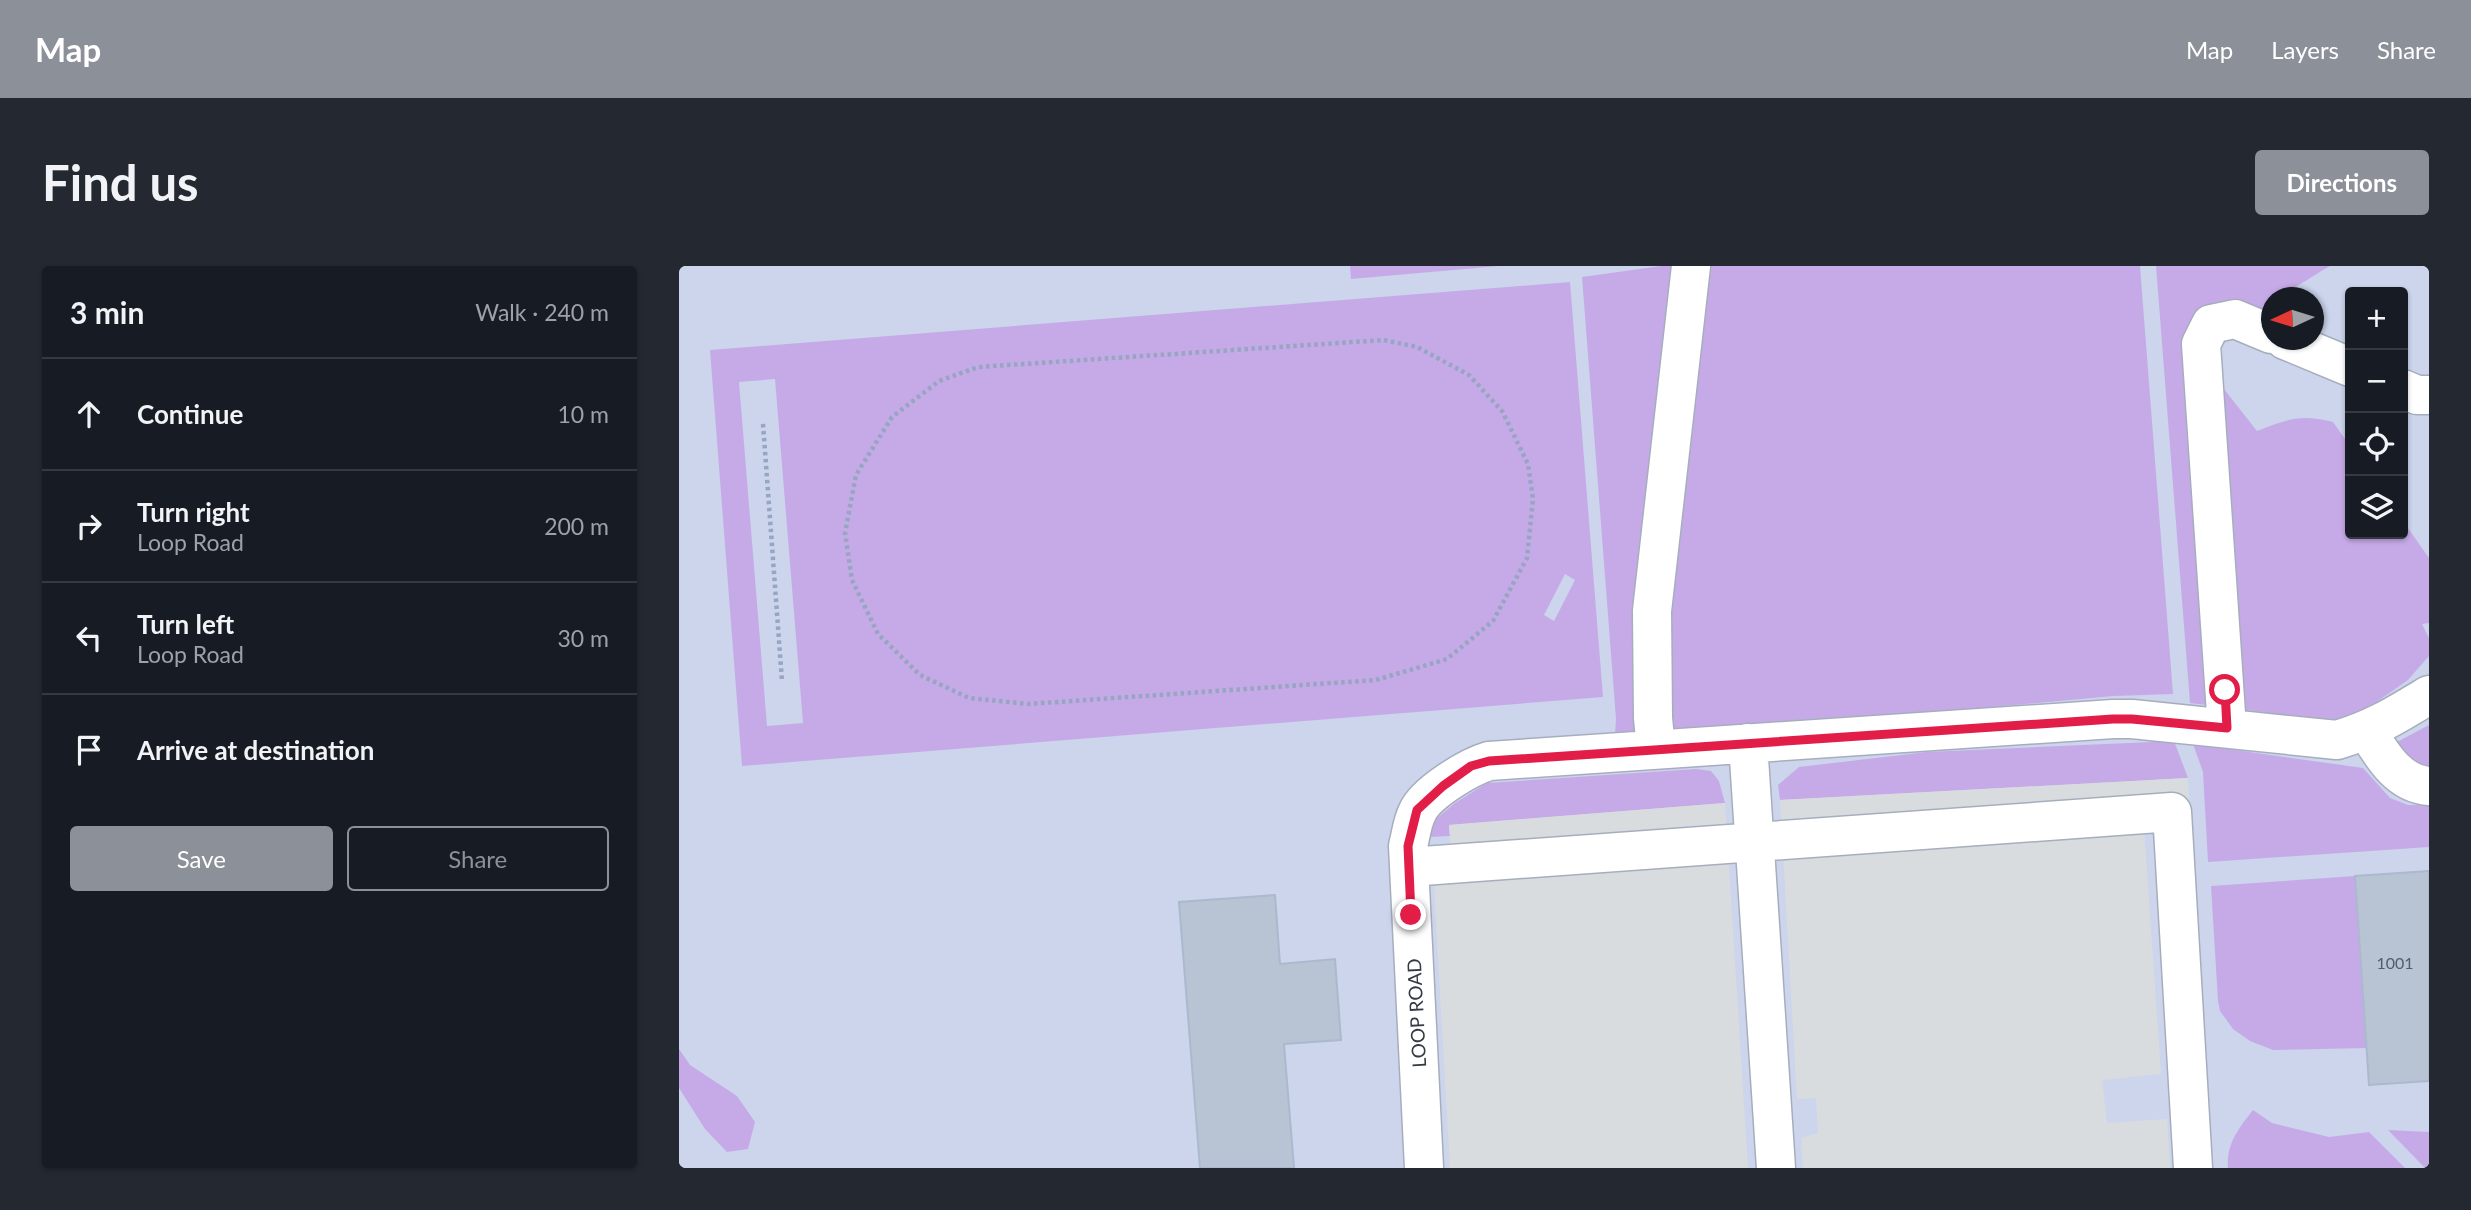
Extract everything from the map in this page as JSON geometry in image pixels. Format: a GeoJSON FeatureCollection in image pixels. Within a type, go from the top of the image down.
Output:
{"type":"FeatureCollection","features":[{"type":"Feature","properties":{"kind":"lane"},"geometry":{"type":"LineString","coordinates":[[1656,749],[1652,611],[1691,266]]}},
{"type":"Feature","properties":{"kind":"lane"},"geometry":{"type":"LineString","coordinates":[[2227,728],[2201,344],[2211,324],[2235,319],[2261,330]]}},
{"type":"Feature","properties":{"kind":"lane"},"geometry":{"type":"LineString","coordinates":[[2309,350],[2345,365]]}},
{"type":"Feature","properties":{"kind":"lane"},"geometry":{"type":"LineString","coordinates":[[2408,390],[2417,395],[2429,395]]}},
{"type":"Feature","properties":{"kind":"lane","name":"LOOP ROAD"},"geometry":{"type":"LineString","coordinates":[[1424,1168],[1408,846],[1417,810],[1443,786],[1471,766],[1489,761],[2113,719],[2337,740],[2367,731],[2429,695]]}},
{"type":"Feature","properties":{"kind":"lane"},"geometry":{"type":"LineString","coordinates":[[2367,731],[2383,756],[2402,777],[2419,786],[2429,786]]}},
{"type":"Feature","properties":{"kind":"lane"},"geometry":{"type":"LineString","coordinates":[[1748,743],[1776,1168]]}},
{"type":"Feature","properties":{"kind":"lane"},"geometry":{"type":"LineString","coordinates":[[1409,867],[2172,813],[2178,872],[2193,1168]]}},
{"type":"Feature","properties":{"kind":"path"},"geometry":{"type":"LineString","coordinates":[[1384,340],[1417,347],[1469,376],[1502,411],[1528,464],[1534,499],[1527,558],[1493,621],[1447,659],[1376,680],[1028,704],[969,698],[920,675],[878,634],[852,580],[845,533],[856,475],[892,416],[939,381],[978,367],[1384,340]]}},
{"type":"Feature","properties":{"kind":"path"},"geometry":{"type":"LineString","coordinates":[[763,424],[782,681]]}},
{"type":"Feature","properties":{"kind":"shaded area"},"geometry":{"type":"Polygon","coordinates":[[[679,266],[2429,266],[2429,1168],[679,1168],[679,266]]]}},
{"type":"Feature","properties":{"kind":"shaded area"},"geometry":{"type":"Polygon","coordinates":[[[1350,266],[1499,266],[1351,279],[1350,266]]]}},
{"type":"Feature","properties":{"kind":"shaded area"},"geometry":{"type":"Polygon","coordinates":[[[1661,266],[2140,266],[2173,694],[2114,696],[1925,713],[1615,734],[1582,277],[1661,266]]]}},
{"type":"Feature","properties":{"kind":"shaded area"},"geometry":{"type":"Polygon","coordinates":[[[2156,266],[2330,266],[2295,287],[2261,287],[2261,312],[2229,338],[2205,365],[2257,431],[2294,419],[2311,418],[2333,422],[2345,439],[2345,539],[2408,539],[2408,528],[2429,558],[2429,623],[2422,624],[2429,638],[2429,656],[2408,680],[2350,719],[2333,720],[2190,703],[2156,266]]]}},
{"type":"Feature","properties":{"kind":"shaded area"},"geometry":{"type":"Polygon","coordinates":[[[1570,282],[1603,697],[742,766],[710,350],[1570,282]],[[775,379],[739,382],[767,726],[803,723],[775,379]],[[1565,574],[1544,615],[1554,621],[1575,580],[1565,574]]]}},
{"type":"Feature","properties":{"kind":"shaded area"},"geometry":{"type":"Polygon","coordinates":[[[2429,725],[2429,767],[2415,762],[2397,742],[2429,725]]]}},
{"type":"Feature","properties":{"kind":"shaded area"},"geometry":{"type":"Polygon","coordinates":[[[2174,741],[2188,778],[1780,800],[1778,785],[1799,767],[1927,752],[2174,741]]]}},
{"type":"Feature","properties":{"kind":"shaded area"},"geometry":{"type":"Polygon","coordinates":[[[2193,744],[2363,768],[2390,798],[2408,805],[2429,805],[2429,847],[2208,862],[2203,772],[2193,744]]]}},
{"type":"Feature","properties":{"kind":"shaded area"},"geometry":{"type":"Polygon","coordinates":[[[1696,769],[1711,771],[1719,781],[1725,803],[1449,825],[1450,836],[1429,837],[1429,825],[1455,803],[1487,783],[1696,769]]]}},
{"type":"Feature","properties":{"kind":"shaded area"},"geometry":{"type":"Polygon","coordinates":[[[2188,778],[2190,824],[2144,828],[2161,1074],[2102,1080],[2107,1123],[2167,1119],[2170,1168],[1803,1168],[1801,1138],[1818,1133],[1816,1098],[1797,1099],[1780,800],[2188,778]]]}},
{"type":"Feature","properties":{"kind":"shaded area"},"geometry":{"type":"Polygon","coordinates":[[[1725,803],[1748,1168],[1450,1168],[1433,868],[1452,865],[1449,825],[1725,803]]]}},
{"type":"Feature","properties":{"kind":"shaded area"},"geometry":{"type":"Polygon","coordinates":[[[2355,876],[2367,1048],[2273,1050],[2250,1041],[2233,1029],[2220,1011],[2218,1001],[2211,886],[2355,876]]]}},
{"type":"Feature","properties":{"kind":"shaded area"},"geometry":{"type":"Polygon","coordinates":[[[679,1049],[690,1065],[737,1096],[755,1122],[748,1149],[727,1152],[705,1129],[679,1088],[679,1049]]]}},
{"type":"Feature","properties":{"kind":"shaded area"},"geometry":{"type":"Polygon","coordinates":[[[2253,1110],[2272,1123],[2329,1137],[2369,1132],[2405,1168],[2228,1168],[2231,1144],[2253,1110]]]}},
{"type":"Feature","properties":{"kind":"shaded area"},"geometry":{"type":"Polygon","coordinates":[[[2388,1130],[2429,1132],[2429,1168],[2425,1168],[2388,1130]]]}},
{"type":"Feature","properties":{"kind":"building"},"geometry":{"type":"Polygon","coordinates":[[[2429,871],[2429,1081],[2369,1085],[2355,876],[2429,871]]]}},
{"type":"Feature","properties":{"kind":"building"},"geometry":{"type":"Polygon","coordinates":[[[1275,895],[1280,964],[1335,959],[1341,1040],[1284,1044],[1294,1168],[1200,1168],[1179,902],[1275,895]]]}},
{"type":"Feature","properties":{"kind":"route"},"geometry":{"type":"LineString","coordinates":[[1411,915],[1408,846],[1417,810],[1443,786],[1471,766],[1489,761],[2113,719],[2227,728],[2225,690]]}}]}
